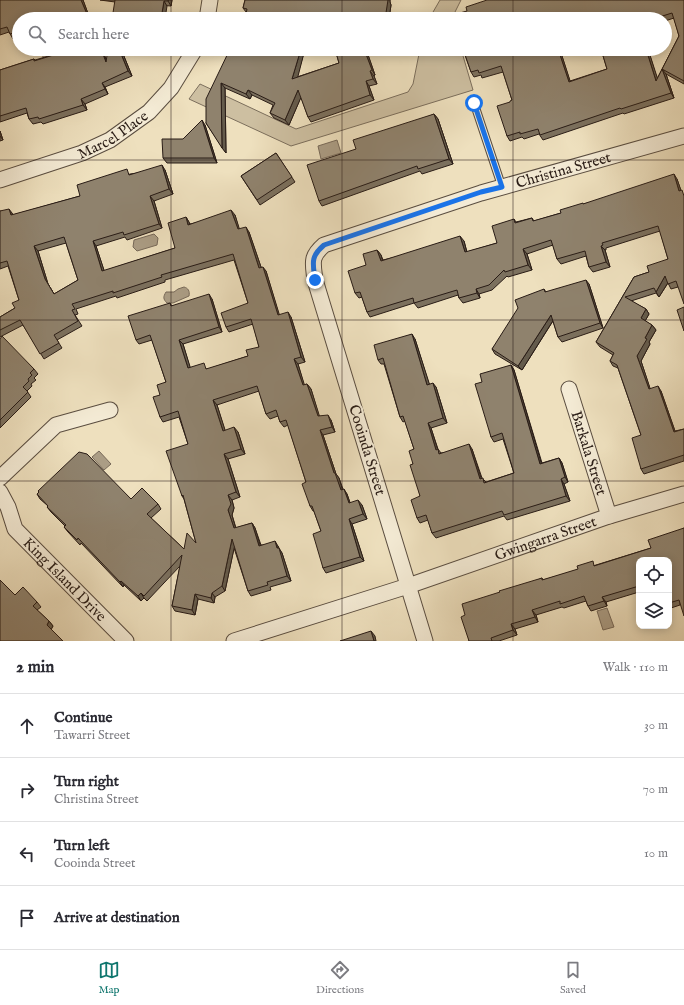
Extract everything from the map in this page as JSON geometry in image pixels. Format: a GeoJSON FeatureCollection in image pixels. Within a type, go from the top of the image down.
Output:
{"type":"FeatureCollection","features":[{"type":"Feature","properties":{"kind":"street"},"geometry":{"type":"LineString","coordinates":[[207,12],[210,0]]}},
{"type":"Feature","properties":{"kind":"street","name":"Marcel Place"},"geometry":{"type":"LineString","coordinates":[[0,180],[82,153],[110,140],[149,112],[171,88],[191,56]]}},
{"type":"Feature","properties":{"kind":"street","name":"Christina Street"},"geometry":{"type":"LineString","coordinates":[[313,259],[324,245],[481,192],[684,136]]}},
{"type":"Feature","properties":{"kind":"street","name":"Cooinda Street"},"geometry":{"type":"LineString","coordinates":[[313,259],[315,280],[425,641]]}},
{"type":"Feature","properties":{"kind":"street","name":"Barkala Street"},"geometry":{"type":"LineString","coordinates":[[568,389],[608,516]]}},
{"type":"Feature","properties":{"kind":"street"},"geometry":{"type":"LineString","coordinates":[[0,478],[56,425],[110,410]]}},
{"type":"Feature","properties":{"kind":"street","name":"King Island Drive"},"geometry":{"type":"LineString","coordinates":[[0,492],[8,507],[15,529],[126,641]]}},
{"type":"Feature","properties":{"kind":"street","name":"Gwingarra Street"},"geometry":{"type":"LineString","coordinates":[[408,586],[608,516],[684,494]]}},
{"type":"Feature","properties":{"kind":"street"},"geometry":{"type":"LineString","coordinates":[[234,641],[408,586]]}},
{"type":"Feature","properties":{"kind":"lane"},"geometry":{"type":"LineString","coordinates":[[474,103],[502,187]]}},
{"type":"Feature","properties":{"kind":"shaded area"},"geometry":{"type":"Polygon","coordinates":[[[440,0],[461,0],[455,12],[433,12],[440,0]]]}},
{"type":"Feature","properties":{"kind":"shaded area"},"geometry":{"type":"Polygon","coordinates":[[[43,56],[52,56],[44,59],[43,56]]]}},
{"type":"Feature","properties":{"kind":"shaded area"},"geometry":{"type":"Polygon","coordinates":[[[419,56],[463,56],[473,90],[291,146],[189,99],[200,84],[296,129],[408,92],[413,84],[419,56]]]}},
{"type":"Feature","properties":{"kind":"shaded area"},"geometry":{"type":"Polygon","coordinates":[[[337,140],[341,153],[321,159],[318,146],[337,140]]]}},
{"type":"Feature","properties":{"kind":"shaded area"},"geometry":{"type":"Polygon","coordinates":[[[154,234],[158,238],[157,245],[137,251],[133,247],[134,240],[154,234]]]}},
{"type":"Feature","properties":{"kind":"shaded area"},"geometry":{"type":"Polygon","coordinates":[[[184,287],[187,288],[189,296],[173,303],[166,302],[164,295],[166,292],[174,292],[184,287]]]}},
{"type":"Feature","properties":{"kind":"shaded area"},"geometry":{"type":"Polygon","coordinates":[[[99,451],[111,464],[104,470],[92,457],[99,451]]]}},
{"type":"Feature","properties":{"kind":"shaded area"},"geometry":{"type":"Polygon","coordinates":[[[607,608],[614,627],[603,630],[597,611],[607,608]]]}},
{"type":"Feature","properties":{"kind":"building"},"geometry":{"type":"Polygon","coordinates":[[[0,0],[81,0],[86,12],[12,12],[12,33],[10,34],[7,27],[0,29],[0,0]]]}},
{"type":"Feature","properties":{"kind":"building"},"geometry":{"type":"Polygon","coordinates":[[[115,0],[168,0],[164,1],[162,12],[113,12],[115,0]]]}},
{"type":"Feature","properties":{"kind":"building"},"geometry":{"type":"Polygon","coordinates":[[[245,0],[388,0],[386,12],[246,12],[247,9],[243,8],[245,0]]]}},
{"type":"Feature","properties":{"kind":"building"},"geometry":{"type":"Polygon","coordinates":[[[487,0],[684,0],[684,81],[662,69],[669,56],[672,56],[672,50],[679,36],[672,12],[463,12],[467,11],[466,7],[487,0]]]}},
{"type":"Feature","properties":{"kind":"building"},"geometry":{"type":"Polygon","coordinates":[[[50,56],[104,56],[106,62],[107,56],[122,56],[128,71],[102,83],[105,89],[81,99],[83,105],[39,119],[38,117],[29,119],[26,108],[0,116],[0,70],[34,59],[34,61],[50,56]]]}},
{"type":"Feature","properties":{"kind":"building"},"geometry":{"type":"Polygon","coordinates":[[[227,56],[299,56],[292,79],[339,63],[337,56],[367,56],[372,70],[370,71],[373,79],[366,81],[370,95],[308,117],[298,90],[285,120],[270,113],[275,103],[248,90],[246,94],[221,83],[222,148],[206,123],[206,99],[227,56]]]}},
{"type":"Feature","properties":{"kind":"building"},"geometry":{"type":"Polygon","coordinates":[[[465,56],[560,56],[569,82],[607,69],[603,56],[648,56],[656,81],[662,69],[671,93],[621,109],[620,108],[540,135],[538,129],[507,136],[497,106],[512,100],[501,66],[479,73],[478,70],[471,72],[465,56]]]}},
{"type":"Feature","properties":{"kind":"building"},"geometry":{"type":"Polygon","coordinates":[[[434,114],[449,159],[418,169],[417,166],[319,201],[307,165],[356,149],[353,140],[434,114]]]}},
{"type":"Feature","properties":{"kind":"building"},"geometry":{"type":"Polygon","coordinates":[[[202,120],[214,158],[163,158],[162,139],[183,139],[202,120]]]}},
{"type":"Feature","properties":{"kind":"building"},"geometry":{"type":"Polygon","coordinates":[[[276,153],[292,177],[257,200],[241,176],[276,153]]]}},
{"type":"Feature","properties":{"kind":"building"},"geometry":{"type":"Polygon","coordinates":[[[162,165],[169,189],[150,196],[159,224],[124,235],[123,232],[93,241],[102,271],[175,248],[168,223],[186,217],[188,225],[231,210],[238,229],[246,227],[259,268],[263,267],[278,315],[288,312],[301,357],[294,359],[303,385],[307,384],[318,416],[328,415],[332,427],[320,430],[334,473],[341,490],[344,489],[349,503],[358,500],[363,514],[349,519],[360,557],[323,568],[313,534],[321,531],[302,484],[306,482],[286,420],[280,422],[276,410],[266,414],[257,386],[213,400],[223,431],[234,427],[241,449],[224,454],[236,492],[228,495],[231,504],[228,510],[234,528],[252,523],[259,546],[275,541],[277,548],[279,548],[287,576],[267,582],[268,585],[248,591],[232,539],[222,586],[212,593],[211,598],[195,594],[192,610],[172,606],[182,555],[144,596],[141,593],[138,596],[121,581],[120,582],[78,538],[77,540],[64,527],[66,525],[47,507],[48,506],[37,494],[39,492],[38,491],[79,452],[87,454],[131,499],[142,488],[158,504],[147,514],[184,549],[187,533],[196,543],[183,495],[182,496],[166,451],[188,444],[178,411],[160,417],[153,397],[160,395],[157,385],[166,382],[150,335],[136,340],[128,316],[170,303],[171,306],[209,294],[219,327],[179,340],[188,368],[204,363],[206,369],[248,356],[246,350],[259,347],[251,319],[226,327],[221,313],[248,303],[233,254],[161,275],[162,277],[113,293],[113,291],[72,304],[75,309],[72,310],[78,321],[54,335],[59,343],[40,354],[20,320],[0,330],[0,317],[15,308],[12,303],[19,300],[7,261],[0,263],[0,211],[9,209],[11,215],[80,196],[77,185],[127,169],[129,175],[162,165]],[[64,237],[34,246],[45,279],[54,294],[78,280],[64,237]]]}},
{"type":"Feature","properties":{"kind":"building"},"geometry":{"type":"Polygon","coordinates":[[[674,174],[679,191],[682,190],[684,196],[684,304],[676,281],[668,284],[665,276],[656,292],[654,288],[625,297],[646,309],[641,318],[652,325],[645,338],[647,339],[637,356],[649,389],[658,386],[674,432],[684,429],[684,455],[641,469],[632,438],[641,435],[617,365],[610,361],[614,353],[596,342],[634,277],[649,272],[647,266],[668,259],[658,226],[602,243],[603,245],[601,246],[606,262],[589,267],[585,251],[557,259],[551,240],[523,249],[528,265],[505,272],[504,270],[489,285],[476,289],[477,293],[459,298],[457,290],[414,303],[413,298],[367,312],[360,292],[355,293],[348,271],[366,265],[363,254],[377,250],[381,261],[460,236],[465,252],[497,243],[492,226],[514,219],[515,223],[532,218],[533,221],[561,213],[560,210],[583,204],[674,174]]]}},
{"type":"Feature","properties":{"kind":"building"},"geometry":{"type":"Polygon","coordinates":[[[586,280],[600,323],[558,337],[551,315],[518,366],[492,349],[518,308],[515,300],[544,289],[545,292],[586,280]]]}},
{"type":"Feature","properties":{"kind":"building"},"geometry":{"type":"Polygon","coordinates":[[[684,307],[684,331],[677,310],[684,307]]]}},
{"type":"Feature","properties":{"kind":"building"},"geometry":{"type":"Polygon","coordinates":[[[412,334],[427,385],[433,383],[443,418],[428,423],[436,450],[438,449],[439,454],[469,444],[480,479],[483,478],[484,483],[514,473],[502,433],[491,437],[475,384],[482,382],[480,374],[511,365],[540,464],[559,458],[565,477],[561,479],[566,496],[504,515],[502,511],[432,533],[426,515],[417,518],[411,500],[420,496],[410,465],[413,464],[409,451],[414,449],[403,416],[400,417],[383,358],[378,360],[374,345],[412,334]]]}},
{"type":"Feature","properties":{"kind":"building"},"geometry":{"type":"Polygon","coordinates":[[[2,336],[34,369],[30,373],[32,375],[28,379],[29,381],[23,387],[28,392],[0,420],[0,339],[2,336]]]}},
{"type":"Feature","properties":{"kind":"building"},"geometry":{"type":"Polygon","coordinates":[[[684,528],[684,616],[679,600],[672,602],[672,557],[636,557],[636,587],[602,597],[604,601],[588,606],[584,596],[560,604],[560,601],[532,610],[535,617],[511,624],[513,630],[491,638],[492,641],[469,641],[461,617],[465,615],[462,604],[542,578],[542,580],[578,569],[577,566],[593,561],[594,566],[651,548],[648,540],[684,528]]]}},
{"type":"Feature","properties":{"kind":"building"},"geometry":{"type":"Polygon","coordinates":[[[0,580],[15,595],[23,587],[37,602],[33,606],[49,621],[47,625],[63,641],[0,641],[0,580]]]}},
{"type":"Feature","properties":{"kind":"building"},"geometry":{"type":"Polygon","coordinates":[[[371,631],[374,641],[340,641],[371,631]]]}},
{"type":"Feature","properties":{"kind":"route"},"geometry":{"type":"LineString","coordinates":[[315,280],[313,259],[324,245],[481,192],[502,187],[474,103]]}}]}
